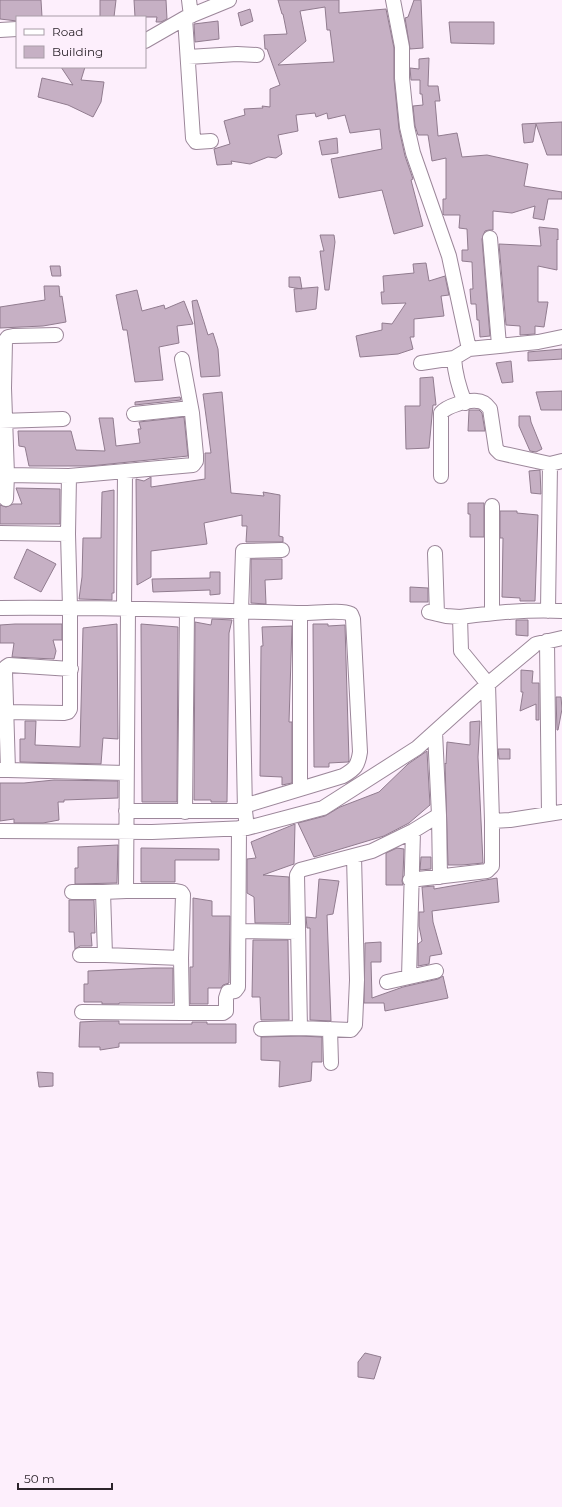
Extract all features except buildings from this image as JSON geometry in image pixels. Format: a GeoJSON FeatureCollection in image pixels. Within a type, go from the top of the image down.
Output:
{"type":"FeatureCollection","features":[{"type":"Feature","properties":{"kind":"street"},"geometry":{"type":"LineString","coordinates":[[189,0],[186,35],[193,138],[196,142],[211,142]]}},
{"type":"Feature","properties":{"kind":"street"},"geometry":{"type":"LineString","coordinates":[[146,40],[188,17],[229,0]]}},
{"type":"Feature","properties":{"kind":"street"},"geometry":{"type":"LineString","coordinates":[[394,2],[402,47],[402,78],[407,128],[449,256],[469,349]]}},
{"type":"Feature","properties":{"kind":"street"},"geometry":{"type":"LineString","coordinates":[[0,30],[16,29]]}},
{"type":"Feature","properties":{"kind":"street"},"geometry":{"type":"LineString","coordinates":[[188,54],[257,55]]}},
{"type":"Feature","properties":{"kind":"street"},"geometry":{"type":"LineString","coordinates":[[490,238],[499,345]]}},
{"type":"Feature","properties":{"kind":"street"},"geometry":{"type":"LineString","coordinates":[[6,500],[7,475],[3,421],[5,341],[8,337],[13,336],[56,335]]}},
{"type":"Feature","properties":{"kind":"street"},"geometry":{"type":"LineString","coordinates":[[421,363],[454,358],[469,349],[538,342],[562,337]]}},
{"type":"Feature","properties":{"kind":"street"},"geometry":{"type":"LineString","coordinates":[[454,358],[459,390],[465,403]]}},
{"type":"Feature","properties":{"kind":"street"},"geometry":{"type":"LineString","coordinates":[[7,475],[69,476],[193,465],[196,461],[196,455],[191,408],[182,359]]}},
{"type":"Feature","properties":{"kind":"street"},"geometry":{"type":"LineString","coordinates":[[435,553],[433,613],[460,617],[492,613],[555,611],[556,463],[500,454],[496,449],[492,415],[487,404],[477,401],[444,409],[441,413],[441,476]]}},
{"type":"Feature","properties":{"kind":"street"},"geometry":{"type":"LineString","coordinates":[[134,414],[191,408]]}},
{"type":"Feature","properties":{"kind":"street"},"geometry":{"type":"LineString","coordinates":[[3,421],[63,419]]}},
{"type":"Feature","properties":{"kind":"street"},"geometry":{"type":"LineString","coordinates":[[125,471],[126,891]]}},
{"type":"Feature","properties":{"kind":"street"},"geometry":{"type":"LineString","coordinates":[[6,712],[64,713],[68,712],[70,709],[71,669],[68,534],[69,476]]}},
{"type":"Feature","properties":{"kind":"street"},"geometry":{"type":"LineString","coordinates":[[492,506],[492,613]]}},
{"type":"Feature","properties":{"kind":"street"},"geometry":{"type":"LineString","coordinates":[[0,533],[68,534]]}},
{"type":"Feature","properties":{"kind":"street"},"geometry":{"type":"LineString","coordinates":[[82,1012],[182,1012],[223,1014],[226,1011],[226,998],[228,992],[235,991],[238,987],[244,808],[241,611],[243,550],[282,550]]}},
{"type":"Feature","properties":{"kind":"street"},"geometry":{"type":"LineString","coordinates":[[0,608],[300,613],[344,612],[351,614],[353,619],[360,752],[358,763],[354,770],[343,776],[300,788],[244,808],[185,812],[126,811]]}},
{"type":"Feature","properties":{"kind":"street"},"geometry":{"type":"LineString","coordinates":[[185,812],[187,610]]}},
{"type":"Feature","properties":{"kind":"street"},"geometry":{"type":"LineString","coordinates":[[300,613],[300,788]]}},
{"type":"Feature","properties":{"kind":"street"},"geometry":{"type":"LineString","coordinates":[[410,880],[487,871],[492,866],[488,684],[461,651],[460,617]]}},
{"type":"Feature","properties":{"kind":"street"},"geometry":{"type":"LineString","coordinates":[[0,831],[181,832],[243,828],[323,808],[417,748],[488,684],[536,644],[562,638]]}},
{"type":"Feature","properties":{"kind":"street"},"geometry":{"type":"LineString","coordinates":[[492,821],[555,813],[547,641]]}},
{"type":"Feature","properties":{"kind":"street"},"geometry":{"type":"LineString","coordinates":[[71,669],[9,665],[6,667],[4,770],[126,773]]}},
{"type":"Feature","properties":{"kind":"street"},"geometry":{"type":"LineString","coordinates":[[435,732],[440,877]]}},
{"type":"Feature","properties":{"kind":"street"},"geometry":{"type":"LineString","coordinates":[[300,1028],[297,874],[300,870],[372,851],[413,831],[439,815]]}},
{"type":"Feature","properties":{"kind":"street"},"geometry":{"type":"LineString","coordinates":[[409,977],[410,880],[413,831]]}},
{"type":"Feature","properties":{"kind":"street"},"geometry":{"type":"LineString","coordinates":[[261,1029],[300,1028],[351,1030],[355,1025],[357,980],[354,856]]}},
{"type":"Feature","properties":{"kind":"street"},"geometry":{"type":"LineString","coordinates":[[72,892],[181,892],[183,895],[181,958],[182,1012]]}},
{"type":"Feature","properties":{"kind":"street"},"geometry":{"type":"LineString","coordinates":[[103,892],[105,955]]}},
{"type":"Feature","properties":{"kind":"street"},"geometry":{"type":"LineString","coordinates":[[239,931],[297,932]]}},
{"type":"Feature","properties":{"kind":"street"},"geometry":{"type":"LineString","coordinates":[[80,955],[181,958]]}},
{"type":"Feature","properties":{"kind":"street"},"geometry":{"type":"LineString","coordinates":[[387,982],[436,971]]}},
{"type":"Feature","properties":{"kind":"street"},"geometry":{"type":"LineString","coordinates":[[330,1029],[331,1063]]}}]}
